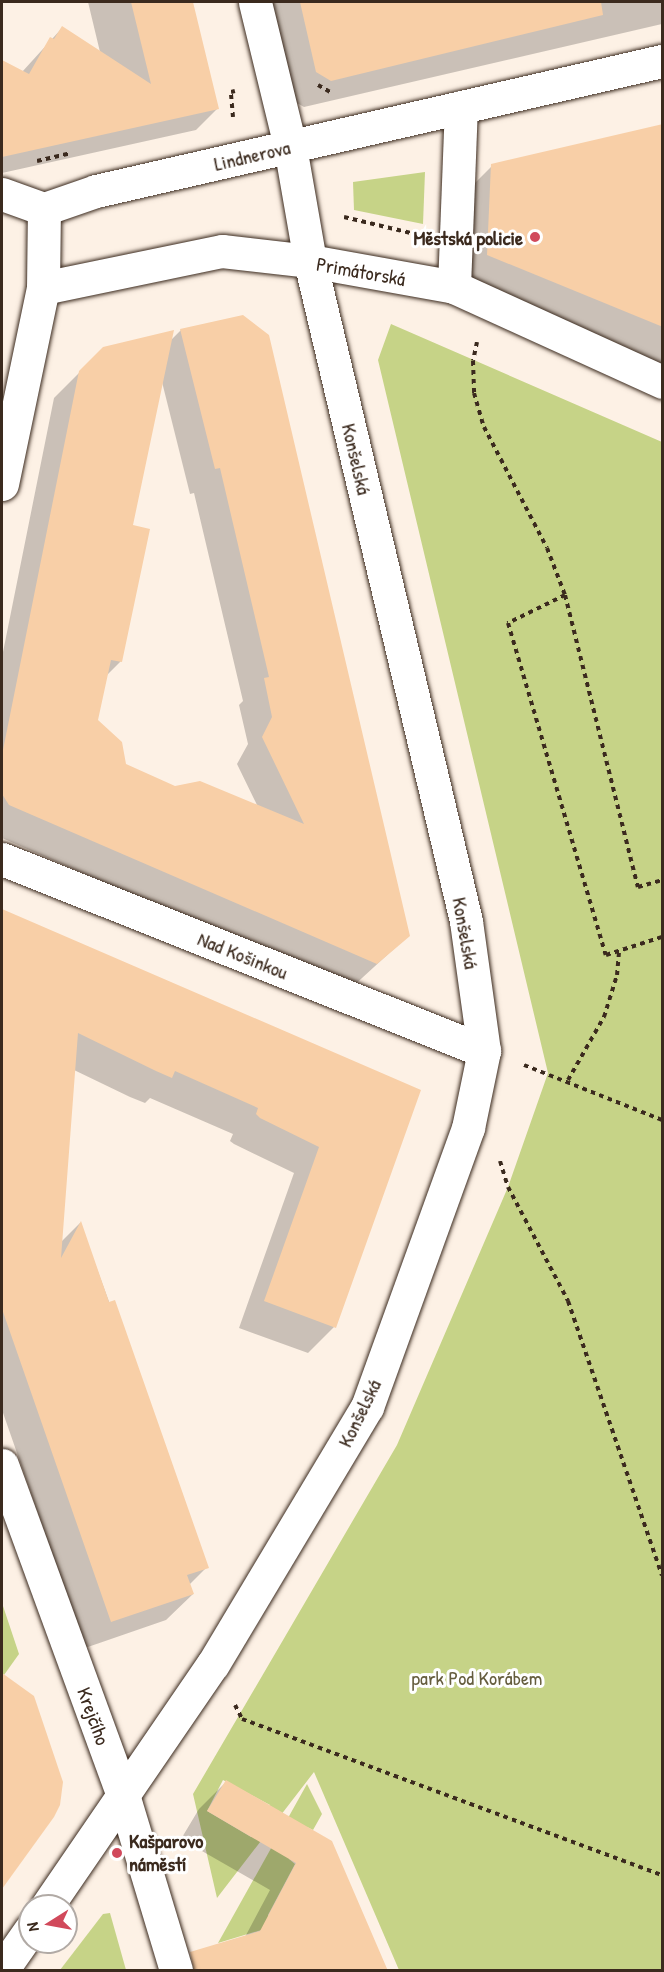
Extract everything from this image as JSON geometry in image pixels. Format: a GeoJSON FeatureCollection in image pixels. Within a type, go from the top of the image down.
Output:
{"type":"FeatureCollection","features":[{"type":"Feature","properties":{"kind":"street","name":"Konšelská"},"geometry":{"type":"LineString","coordinates":[[124,1798],[213,1664],[367,1407],[468,1128],[484,1051],[466,921],[310,261],[290,146],[255,2]]}},
{"type":"Feature","properties":{"kind":"street","name":"Lindnerova"},"geometry":{"type":"LineString","coordinates":[[44,209],[96,191],[663,61]]}},
{"type":"Feature","properties":{"kind":"street"},"geometry":{"type":"LineString","coordinates":[[454,287],[461,107]]}},
{"type":"Feature","properties":{"kind":"street"},"geometry":{"type":"LineString","coordinates":[[2,194],[44,209],[42,288],[2,484]]}},
{"type":"Feature","properties":{"kind":"street","name":"Primátorská"},"geometry":{"type":"LineString","coordinates":[[42,288],[222,251],[310,261],[454,287],[663,382]]}},
{"type":"Feature","properties":{"kind":"street","name":"Nad Košinkou"},"geometry":{"type":"LineString","coordinates":[[2,859],[484,1051]]}},
{"type":"Feature","properties":{"kind":"street","name":"Krejčího"},"geometry":{"type":"LineString","coordinates":[[2,1465],[124,1798],[176,1971]]}},
{"type":"Feature","properties":{"kind":"street"},"geometry":{"type":"LineString","coordinates":[[56,1894],[124,1798]]}},
{"type":"Feature","properties":{"kind":"street"},"geometry":{"type":"LineString","coordinates":[[2,1971],[18,1948]]}},
{"type":"Feature","properties":{"kind":"path"},"geometry":{"type":"LineString","coordinates":[[341,207],[343,217],[422,236]]}},
{"type":"Feature","properties":{"kind":"path"},"geometry":{"type":"LineString","coordinates":[[473,361],[474,393],[484,427],[547,548],[565,595],[638,886],[663,880]]}},
{"type":"Feature","properties":{"kind":"path"},"geometry":{"type":"LineString","coordinates":[[565,595],[508,623],[606,955],[663,937]]}},
{"type":"Feature","properties":{"kind":"path"},"geometry":{"type":"LineString","coordinates":[[568,1080],[604,1017],[617,975],[620,951]]}},
{"type":"Feature","properties":{"kind":"path"},"geometry":{"type":"LineString","coordinates":[[484,1051],[568,1080],[663,1120]]}},
{"type":"Feature","properties":{"kind":"path"},"geometry":{"type":"LineString","coordinates":[[499,1156],[508,1187],[568,1302],[663,1575]]}},
{"type":"Feature","properties":{"kind":"path"},"geometry":{"type":"LineString","coordinates":[[234,1693],[234,1702],[242,1719],[663,1875]]}},
{"type":"Feature","properties":{"kind":"path"},"geometry":{"type":"LineString","coordinates":[[228,1712],[234,1702]]}},
{"type":"Feature","properties":{"kind":"green space"},"geometry":{"type":"Polygon","coordinates":[[[425,172],[423,224],[354,210],[353,182],[425,172]]]}},
{"type":"Feature","properties":{"kind":"green space","name":"park Pod Korábem"},"geometry":{"type":"Polygon","coordinates":[[[391,324],[662,442],[662,1970],[399,1970],[314,1772],[217,1898],[193,1794],[397,1445],[508,1187],[548,1073],[378,360],[391,324]],[[223,1780],[207,1811],[251,1837],[270,1805],[223,1780]]]}},
{"type":"Feature","properties":{"kind":"green space"},"geometry":{"type":"Polygon","coordinates":[[[2,1603],[19,1654],[4,1675],[2,1673],[2,1603]]]}},
{"type":"Feature","properties":{"kind":"green space"},"geometry":{"type":"Polygon","coordinates":[[[307,1784],[322,1814],[313,1830],[307,1827],[289,1859],[295,1864],[268,1915],[271,1927],[218,1943],[307,1784]]]}},
{"type":"Feature","properties":{"kind":"green space"},"geometry":{"type":"Polygon","coordinates":[[[110,1913],[126,1970],[60,1970],[72,1954],[78,1954],[78,1947],[103,1914],[110,1913]]]}},
{"type":"Feature","properties":{"kind":"building"},"geometry":{"type":"Polygon","coordinates":[[[131,2],[193,2],[219,109],[2,157],[2,60],[29,74],[50,37],[54,39],[62,26],[151,84],[131,2]]]}},
{"type":"Feature","properties":{"kind":"building"},"geometry":{"type":"Polygon","coordinates":[[[300,2],[601,2],[603,15],[331,81],[316,72],[300,2]]]}},
{"type":"Feature","properties":{"kind":"building"},"geometry":{"type":"Polygon","coordinates":[[[663,124],[663,327],[487,255],[491,164],[663,124]]]}},
{"type":"Feature","properties":{"kind":"building"},"geometry":{"type":"Polygon","coordinates":[[[243,315],[269,335],[410,936],[377,964],[9,805],[2,794],[2,755],[79,371],[103,347],[174,330],[133,525],[150,529],[122,662],[111,660],[98,720],[122,742],[126,764],[175,786],[200,781],[304,824],[262,737],[272,717],[264,678],[269,677],[220,468],[215,469],[180,329],[243,315]]]}},
{"type":"Feature","properties":{"kind":"building"},"geometry":{"type":"Polygon","coordinates":[[[2,909],[421,1090],[336,1328],[264,1301],[319,1147],[260,1118],[256,1114],[258,1108],[175,1071],[172,1078],[78,1033],[61,1258],[81,1221],[109,1302],[115,1300],[209,1568],[187,1575],[194,1594],[111,1622],[2,1309],[2,909]]]}},
{"type":"Feature","properties":{"kind":"building"},"geometry":{"type":"Polygon","coordinates":[[[2,1673],[34,1696],[63,1782],[60,1805],[54,1817],[2,1889],[2,1673]]]}},
{"type":"Feature","properties":{"kind":"building"},"geometry":{"type":"Polygon","coordinates":[[[226,1780],[332,1841],[388,1971],[194,1971],[190,1952],[260,1931],[296,1863],[207,1811],[226,1780]]]}},
{"type":"Feature","properties":{"kind":"place","name":"Městská policie"},"geometry":{"type":"Point","coordinates":[535,237]}},
{"type":"Feature","properties":{"kind":"place","name":"Kašparovo náměstí"},"geometry":{"type":"Point","coordinates":[117,1853]}}]}
